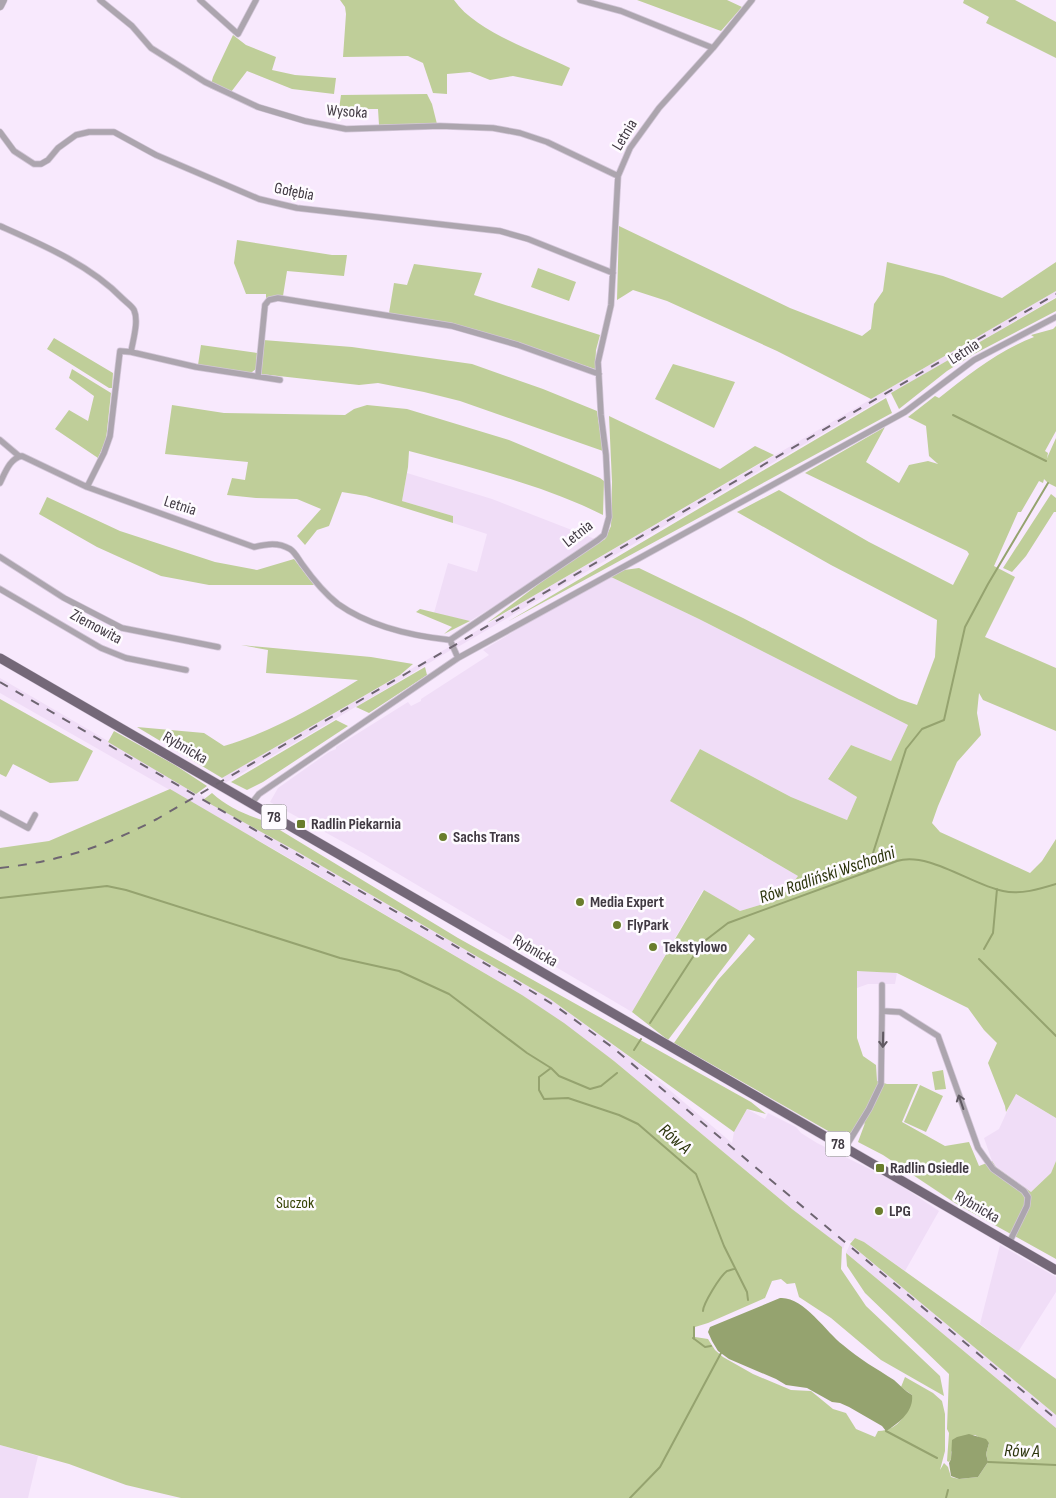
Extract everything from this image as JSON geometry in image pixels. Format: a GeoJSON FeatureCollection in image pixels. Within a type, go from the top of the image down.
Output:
{"type":"FeatureCollection","features":[{"type":"Feature","properties":{"kind":"main road","name":"Rybnicka"},"geometry":{"type":"LineString","coordinates":[[0,658],[1056,1270]]}},
{"type":"Feature","properties":{"kind":"street"},"geometry":{"type":"LineString","coordinates":[[0,6],[4,0]]}},
{"type":"Feature","properties":{"kind":"street","name":"Wysoka"},"geometry":{"type":"LineString","coordinates":[[100,0],[132,26],[151,48],[205,82],[258,107],[304,121],[346,129],[440,126],[493,128],[520,133],[547,142],[618,176]]}},
{"type":"Feature","properties":{"kind":"street"},"geometry":{"type":"LineString","coordinates":[[200,0],[238,34],[256,0]]}},
{"type":"Feature","properties":{"kind":"street"},"geometry":{"type":"LineString","coordinates":[[580,0],[621,11],[713,48]]}},
{"type":"Feature","properties":{"kind":"street","name":"Letnia"},"geometry":{"type":"LineString","coordinates":[[0,440],[19,456],[27,457],[87,487],[254,547],[276,544],[292,550],[323,590],[337,603],[354,613],[372,623],[435,639],[450,640],[604,535],[609,517],[606,455],[600,415],[598,362],[611,305],[618,176],[630,148],[659,108],[713,48],[752,0]]}},
{"type":"Feature","properties":{"kind":"street","name":"Gołębia"},"geometry":{"type":"LineString","coordinates":[[0,132],[14,151],[34,164],[41,164],[48,160],[58,148],[76,135],[114,132],[156,155],[259,199],[298,208],[500,231],[528,239],[614,273]]}},
{"type":"Feature","properties":{"kind":"street"},"geometry":{"type":"LineString","coordinates":[[0,226],[83,268],[115,290],[134,310],[136,322],[131,352]]}},
{"type":"Feature","properties":{"kind":"street"},"geometry":{"type":"LineString","coordinates":[[258,376],[265,305],[269,300],[278,298],[452,326],[518,345],[599,374]]}},
{"type":"Feature","properties":{"kind":"street","name":"Letnia"},"geometry":{"type":"LineString","coordinates":[[251,804],[258,794],[458,658],[905,412],[974,360],[1056,317]]}},
{"type":"Feature","properties":{"kind":"street"},"geometry":{"type":"LineString","coordinates":[[87,487],[104,453],[110,436],[120,352],[131,352],[196,367],[280,380]]}},
{"type":"Feature","properties":{"kind":"street"},"geometry":{"type":"LineString","coordinates":[[0,482],[9,465],[19,456]]}},
{"type":"Feature","properties":{"kind":"street"},"geometry":{"type":"LineString","coordinates":[[0,557],[64,598],[122,628],[218,646]]}},
{"type":"Feature","properties":{"kind":"street","name":"Ziemowita"},"geometry":{"type":"LineString","coordinates":[[0,589],[102,648],[126,658],[186,670]]}},
{"type":"Feature","properties":{"kind":"street"},"geometry":{"type":"LineString","coordinates":[[450,640],[458,658]]}},
{"type":"Feature","properties":{"kind":"street"},"geometry":{"type":"LineString","coordinates":[[0,813],[28,828],[35,815]]}},
{"type":"Feature","properties":{"kind":"street"},"geometry":{"type":"LineString","coordinates":[[845,1148],[870,1109],[881,1084],[882,985]]}},
{"type":"Feature","properties":{"kind":"street"},"geometry":{"type":"LineString","coordinates":[[882,1010],[898,1011],[938,1036],[978,1148],[993,1169],[1024,1191],[1028,1197],[1027,1206],[1009,1243]]}},
{"type":"Feature","properties":{"kind":"shaded area"},"geometry":{"type":"Polygon","coordinates":[[[1056,291],[1056,297],[456,648],[455,644],[525,601],[1056,291]]]}},
{"type":"Feature","properties":{"kind":"shaded area"},"geometry":{"type":"Polygon","coordinates":[[[407,473],[492,499],[595,539],[470,621],[434,613],[448,563],[477,572],[487,534],[453,523],[453,516],[402,501],[407,473]]]}},
{"type":"Feature","properties":{"kind":"shaded area"},"geometry":{"type":"Polygon","coordinates":[[[611,577],[699,619],[908,725],[891,761],[851,745],[828,778],[857,797],[847,820],[791,797],[700,749],[670,801],[798,876],[780,899],[740,911],[703,890],[632,1012],[363,853],[270,802],[278,788],[336,749],[336,747],[408,702],[411,706],[421,701],[421,699],[489,655],[483,650],[572,597],[611,577]]]}},
{"type":"Feature","properties":{"kind":"shaded area"},"geometry":{"type":"Polygon","coordinates":[[[449,647],[451,650],[225,783],[222,778],[449,647]]]}},
{"type":"Feature","properties":{"kind":"shaded area"},"geometry":{"type":"Polygon","coordinates":[[[0,678],[550,999],[639,1064],[732,1143],[734,1132],[747,1109],[765,1119],[768,1113],[796,1127],[801,1133],[817,1143],[894,1181],[939,1211],[905,1271],[864,1242],[855,1238],[852,1241],[846,1240],[843,1249],[614,1061],[522,995],[289,858],[0,693],[0,678]]]}},
{"type":"Feature","properties":{"kind":"shaded area"},"geometry":{"type":"Polygon","coordinates":[[[857,970],[897,973],[895,984],[868,984],[857,988],[857,970]]]}},
{"type":"Feature","properties":{"kind":"shaded area"},"geometry":{"type":"Polygon","coordinates":[[[1015,1094],[1056,1118],[1056,1161],[1051,1173],[1031,1192],[996,1167],[984,1138],[999,1129],[1015,1094]]]}},
{"type":"Feature","properties":{"kind":"shaded area"},"geometry":{"type":"Polygon","coordinates":[[[850,1244],[1056,1415],[1056,1428],[846,1253],[850,1244]]]}},
{"type":"Feature","properties":{"kind":"shaded area"},"geometry":{"type":"Polygon","coordinates":[[[1000,1245],[1056,1277],[1056,1292],[1018,1352],[980,1324],[1000,1245]]]}},
{"type":"Feature","properties":{"kind":"shaded area"},"geometry":{"type":"Polygon","coordinates":[[[780,1298],[789,1299],[806,1309],[849,1350],[894,1380],[912,1395],[911,1406],[905,1416],[886,1431],[882,1426],[849,1407],[832,1402],[807,1388],[786,1385],[729,1359],[718,1351],[708,1332],[710,1327],[780,1298]]]}},
{"type":"Feature","properties":{"kind":"shaded area"},"geometry":{"type":"Polygon","coordinates":[[[969,1434],[986,1439],[989,1443],[986,1454],[988,1462],[978,1477],[959,1479],[951,1476],[949,1463],[952,1440],[969,1434]]]}},
{"type":"Feature","properties":{"kind":"shaded area"},"geometry":{"type":"Polygon","coordinates":[[[0,1445],[38,1456],[28,1498],[0,1498],[0,1445]]]}},
{"type":"Feature","properties":{"kind":"green space"},"geometry":{"type":"Polygon","coordinates":[[[340,0],[454,0],[476,22],[491,31],[570,68],[562,86],[513,76],[490,80],[470,72],[447,74],[447,94],[433,93],[423,63],[408,56],[343,57],[346,14],[345,7],[340,0]]]}},
{"type":"Feature","properties":{"kind":"green space"},"geometry":{"type":"Polygon","coordinates":[[[637,0],[727,0],[742,7],[721,31],[637,0]]]}},
{"type":"Feature","properties":{"kind":"green space"},"geometry":{"type":"Polygon","coordinates":[[[964,0],[1015,0],[1056,22],[1056,58],[986,23],[989,17],[963,3],[964,0]]]}},
{"type":"Feature","properties":{"kind":"green space"},"geometry":{"type":"Polygon","coordinates":[[[233,35],[246,45],[276,57],[272,70],[295,75],[336,78],[334,94],[292,89],[247,71],[228,96],[210,88],[213,77],[233,35]]]}},
{"type":"Feature","properties":{"kind":"green space"},"geometry":{"type":"Polygon","coordinates":[[[427,94],[432,104],[437,124],[379,125],[378,109],[339,109],[341,95],[427,94]]]}},
{"type":"Feature","properties":{"kind":"green space"},"geometry":{"type":"Polygon","coordinates":[[[619,226],[790,308],[862,336],[871,329],[874,304],[883,291],[887,262],[943,276],[1002,298],[1056,262],[1056,291],[871,399],[777,351],[667,301],[633,290],[617,300],[619,226]]]}},
{"type":"Feature","properties":{"kind":"green space"},"geometry":{"type":"Polygon","coordinates":[[[237,240],[332,255],[347,255],[344,276],[287,271],[283,296],[272,296],[266,300],[266,294],[246,294],[234,263],[237,240]]]}},
{"type":"Feature","properties":{"kind":"green space"},"geometry":{"type":"Polygon","coordinates":[[[414,264],[482,273],[474,295],[600,335],[596,350],[595,369],[471,329],[389,313],[394,283],[407,285],[414,264]]]}},
{"type":"Feature","properties":{"kind":"green space"},"geometry":{"type":"Polygon","coordinates":[[[538,268],[576,282],[569,301],[531,287],[538,268]]]}},
{"type":"Feature","properties":{"kind":"green space"},"geometry":{"type":"Polygon","coordinates":[[[1056,298],[1056,311],[974,354],[947,371],[899,409],[891,393],[1056,298]]]}},
{"type":"Feature","properties":{"kind":"green space"},"geometry":{"type":"Polygon","coordinates":[[[1056,326],[1056,431],[1045,451],[1048,453],[1047,458],[1056,438],[1056,487],[1044,479],[1043,483],[1039,481],[1021,512],[1018,512],[994,566],[1015,577],[985,637],[1056,668],[1056,731],[983,700],[979,693],[977,713],[981,735],[957,762],[932,823],[940,832],[1030,873],[1042,861],[1056,839],[1056,1118],[1016,1094],[1006,1112],[988,1063],[997,1043],[984,1030],[968,1008],[897,973],[857,971],[857,1038],[863,1056],[876,1065],[877,1081],[887,1084],[918,1084],[902,1122],[945,1146],[969,1142],[979,1166],[992,1161],[996,1167],[1031,1192],[1051,1173],[1056,1161],[1056,1259],[955,1203],[883,1155],[858,1142],[865,1123],[844,1140],[674,1043],[718,980],[755,939],[749,934],[668,1040],[632,1012],[704,890],[740,911],[780,899],[798,876],[670,801],[700,749],[791,797],[847,820],[857,797],[828,779],[851,745],[891,761],[908,725],[699,619],[611,577],[624,570],[639,568],[743,618],[899,699],[917,705],[935,657],[937,620],[831,565],[737,512],[779,490],[869,542],[953,585],[969,554],[967,551],[805,473],[885,427],[866,462],[899,483],[909,465],[928,461],[938,464],[929,456],[926,426],[908,417],[935,396],[939,398],[996,356],[1034,337],[1031,335],[1053,329],[1056,326]]]}},
{"type":"Feature","properties":{"kind":"green space"},"geometry":{"type":"Polygon","coordinates":[[[54,338],[113,373],[112,388],[109,388],[47,349],[54,338]]]}},
{"type":"Feature","properties":{"kind":"green space"},"geometry":{"type":"Polygon","coordinates":[[[263,340],[352,347],[472,364],[543,389],[597,411],[603,451],[460,401],[424,392],[378,383],[359,385],[261,374],[263,340]]]}},
{"type":"Feature","properties":{"kind":"green space"},"geometry":{"type":"Polygon","coordinates":[[[201,345],[257,353],[256,369],[252,372],[246,372],[198,365],[201,345]]]}},
{"type":"Feature","properties":{"kind":"green space"},"geometry":{"type":"Polygon","coordinates":[[[673,364],[735,382],[714,428],[655,399],[673,364]]]}},
{"type":"Feature","properties":{"kind":"green space"},"geometry":{"type":"Polygon","coordinates":[[[72,369],[111,393],[106,440],[98,458],[55,429],[69,410],[88,421],[94,396],[69,378],[72,369]]]}},
{"type":"Feature","properties":{"kind":"green space"},"geometry":{"type":"Polygon","coordinates":[[[886,398],[892,413],[507,622],[886,398]]]}},
{"type":"Feature","properties":{"kind":"green space"},"geometry":{"type":"Polygon","coordinates":[[[172,405],[224,413],[345,415],[354,409],[367,405],[407,409],[509,440],[600,478],[604,481],[603,515],[534,487],[409,451],[402,501],[453,516],[453,523],[366,496],[342,492],[329,526],[317,530],[305,545],[297,536],[321,509],[297,499],[227,495],[232,478],[245,480],[248,462],[165,454],[172,405]]]}},
{"type":"Feature","properties":{"kind":"green space"},"geometry":{"type":"Polygon","coordinates":[[[609,416],[720,469],[755,446],[774,455],[487,623],[552,574],[605,539],[611,526],[612,482],[609,416]]]}},
{"type":"Feature","properties":{"kind":"green space"},"geometry":{"type":"Polygon","coordinates":[[[1051,494],[1056,498],[1056,512],[1054,512],[1026,556],[1012,572],[1003,568],[1051,494]]]}},
{"type":"Feature","properties":{"kind":"green space"},"geometry":{"type":"Polygon","coordinates":[[[47,497],[120,531],[215,562],[257,570],[294,559],[314,585],[209,585],[161,576],[97,547],[39,514],[47,497]]]}},
{"type":"Feature","properties":{"kind":"green space"},"geometry":{"type":"Polygon","coordinates":[[[420,609],[470,621],[444,634],[452,627],[416,612],[420,609]]]}},
{"type":"Feature","properties":{"kind":"green space"},"geometry":{"type":"Polygon","coordinates":[[[241,645],[371,657],[413,664],[400,675],[222,778],[137,727],[204,733],[224,746],[276,726],[310,709],[358,680],[266,673],[268,650],[241,645]]]}},
{"type":"Feature","properties":{"kind":"green space"},"geometry":{"type":"Polygon","coordinates":[[[425,667],[427,675],[369,713],[356,707],[425,667]]]}},
{"type":"Feature","properties":{"kind":"green space"},"geometry":{"type":"Polygon","coordinates":[[[0,699],[93,751],[78,781],[50,783],[13,764],[6,777],[0,774],[0,699]]]}},
{"type":"Feature","properties":{"kind":"green space"},"geometry":{"type":"Polygon","coordinates":[[[336,720],[348,726],[263,782],[247,790],[231,782],[336,720]]]}},
{"type":"Feature","properties":{"kind":"green space"},"geometry":{"type":"Polygon","coordinates":[[[114,731],[175,765],[207,786],[196,794],[108,742],[114,731]]]}},
{"type":"Feature","properties":{"kind":"green space","name":"Suczok"},"geometry":{"type":"Polygon","coordinates":[[[170,789],[522,995],[564,1023],[614,1061],[792,1209],[842,1247],[841,1269],[866,1306],[940,1376],[944,1396],[881,1360],[831,1318],[799,1297],[795,1283],[787,1284],[781,1279],[772,1281],[765,1298],[695,1327],[695,1337],[708,1339],[715,1350],[723,1357],[753,1374],[791,1390],[811,1391],[833,1409],[846,1413],[856,1429],[875,1437],[878,1431],[886,1430],[897,1424],[905,1414],[912,1395],[901,1387],[905,1377],[933,1393],[942,1401],[945,1414],[945,1451],[940,1470],[944,1463],[948,1467],[951,1477],[959,1479],[978,1477],[988,1462],[986,1454],[989,1443],[975,1435],[964,1436],[951,1452],[949,1462],[947,1461],[949,1374],[865,1293],[847,1266],[846,1253],[1056,1428],[1056,1498],[181,1498],[126,1485],[69,1464],[0,1445],[0,848],[49,841],[170,789]]]}},
{"type":"Feature","properties":{"kind":"green space"},"geometry":{"type":"Polygon","coordinates":[[[212,793],[237,810],[265,821],[458,938],[751,1102],[766,1114],[747,1109],[734,1132],[550,999],[296,851],[203,800],[212,793]]]}},
{"type":"Feature","properties":{"kind":"green space"},"geometry":{"type":"Polygon","coordinates":[[[943,1070],[946,1089],[935,1090],[932,1072],[943,1070]]]}},
{"type":"Feature","properties":{"kind":"green space"},"geometry":{"type":"Polygon","coordinates":[[[920,1085],[943,1096],[926,1132],[904,1122],[920,1085]]]}},
{"type":"Feature","properties":{"kind":"green space"},"geometry":{"type":"Polygon","coordinates":[[[855,1238],[864,1242],[1056,1379],[1056,1415],[850,1244],[855,1238]]]}},
{"type":"Feature","properties":{"kind":"waterway"},"geometry":{"type":"LineString","coordinates":[[953,415],[1046,461]]}},
{"type":"Feature","properties":{"kind":"waterway"},"geometry":{"type":"LineString","coordinates":[[867,872],[906,749],[922,729],[944,720],[965,627],[988,584],[1048,483]]}},
{"type":"Feature","properties":{"kind":"waterway","name":"Rów Radliński Wschodni"},"geometry":{"type":"LineString","coordinates":[[650,1023],[702,943],[728,923],[897,861],[909,859],[922,861],[1003,891],[1030,891],[1056,884]]}},
{"type":"Feature","properties":{"kind":"waterway"},"geometry":{"type":"LineString","coordinates":[[0,898],[107,886],[126,890],[340,958],[399,971],[449,994],[527,1053],[551,1068],[559,1076],[590,1089],[601,1086],[617,1073]]}},
{"type":"Feature","properties":{"kind":"waterway","name":"Rów Radliński Wschodni"},"geometry":{"type":"LineString","coordinates":[[984,949],[993,933],[997,889]]}},
{"type":"Feature","properties":{"kind":"waterway","name":"Rów Radliński Wschodni"},"geometry":{"type":"LineString","coordinates":[[979,959],[1056,1036]]}},
{"type":"Feature","properties":{"kind":"waterway","name":"Rów Radliński Wschodni"},"geometry":{"type":"LineString","coordinates":[[634,1050],[641,1039]]}},
{"type":"Feature","properties":{"kind":"waterway","name":"Rów A"},"geometry":{"type":"LineString","coordinates":[[551,1068],[539,1077],[539,1090],[544,1099],[568,1098],[619,1115],[638,1124],[696,1174],[724,1246],[747,1292],[748,1300]]}},
{"type":"Feature","properties":{"kind":"waterway"},"geometry":{"type":"LineString","coordinates":[[703,1311],[720,1278],[727,1271],[734,1269]]}},
{"type":"Feature","properties":{"kind":"waterway"},"geometry":{"type":"LineString","coordinates":[[694,1327],[694,1339]]}},
{"type":"Feature","properties":{"kind":"waterway"},"geometry":{"type":"LineString","coordinates":[[693,1338],[705,1347],[711,1346]]}},
{"type":"Feature","properties":{"kind":"waterway"},"geometry":{"type":"LineString","coordinates":[[630,1498],[660,1467],[721,1353]]}},
{"type":"Feature","properties":{"kind":"waterway","name":"Rów A"},"geometry":{"type":"LineString","coordinates":[[886,1431],[937,1458]]}},
{"type":"Feature","properties":{"kind":"waterway","name":"Rów A"},"geometry":{"type":"LineString","coordinates":[[988,1462],[1056,1465]]}},
{"type":"Feature","properties":{"kind":"waterway"},"geometry":{"type":"LineString","coordinates":[[946,1498],[948,1490]]}},
{"type":"Feature","properties":{"kind":"railway"},"geometry":{"type":"LineString","coordinates":[[0,868],[62,857],[100,845],[157,819],[1056,294]]}},
{"type":"Feature","properties":{"kind":"railway"},"geometry":{"type":"LineString","coordinates":[[0,682],[557,1007],[612,1047],[1056,1419]]}},
{"type":"Feature","properties":{"kind":"place","name":"Radlin Piekarnia"},"geometry":{"type":"Point","coordinates":[301,824]}},
{"type":"Feature","properties":{"kind":"place","name":"Sachs Trans"},"geometry":{"type":"Point","coordinates":[443,837]}},
{"type":"Feature","properties":{"kind":"place","name":"Media Expert"},"geometry":{"type":"Point","coordinates":[580,902]}},
{"type":"Feature","properties":{"kind":"place","name":"FlyPark"},"geometry":{"type":"Point","coordinates":[617,925]}},
{"type":"Feature","properties":{"kind":"place","name":"Tekstylowo"},"geometry":{"type":"Point","coordinates":[653,947]}},
{"type":"Feature","properties":{"kind":"place","name":"Radlin Osiedle"},"geometry":{"type":"Point","coordinates":[880,1168]}},
{"type":"Feature","properties":{"kind":"place","name":"LPG"},"geometry":{"type":"Point","coordinates":[879,1211]}}]}
